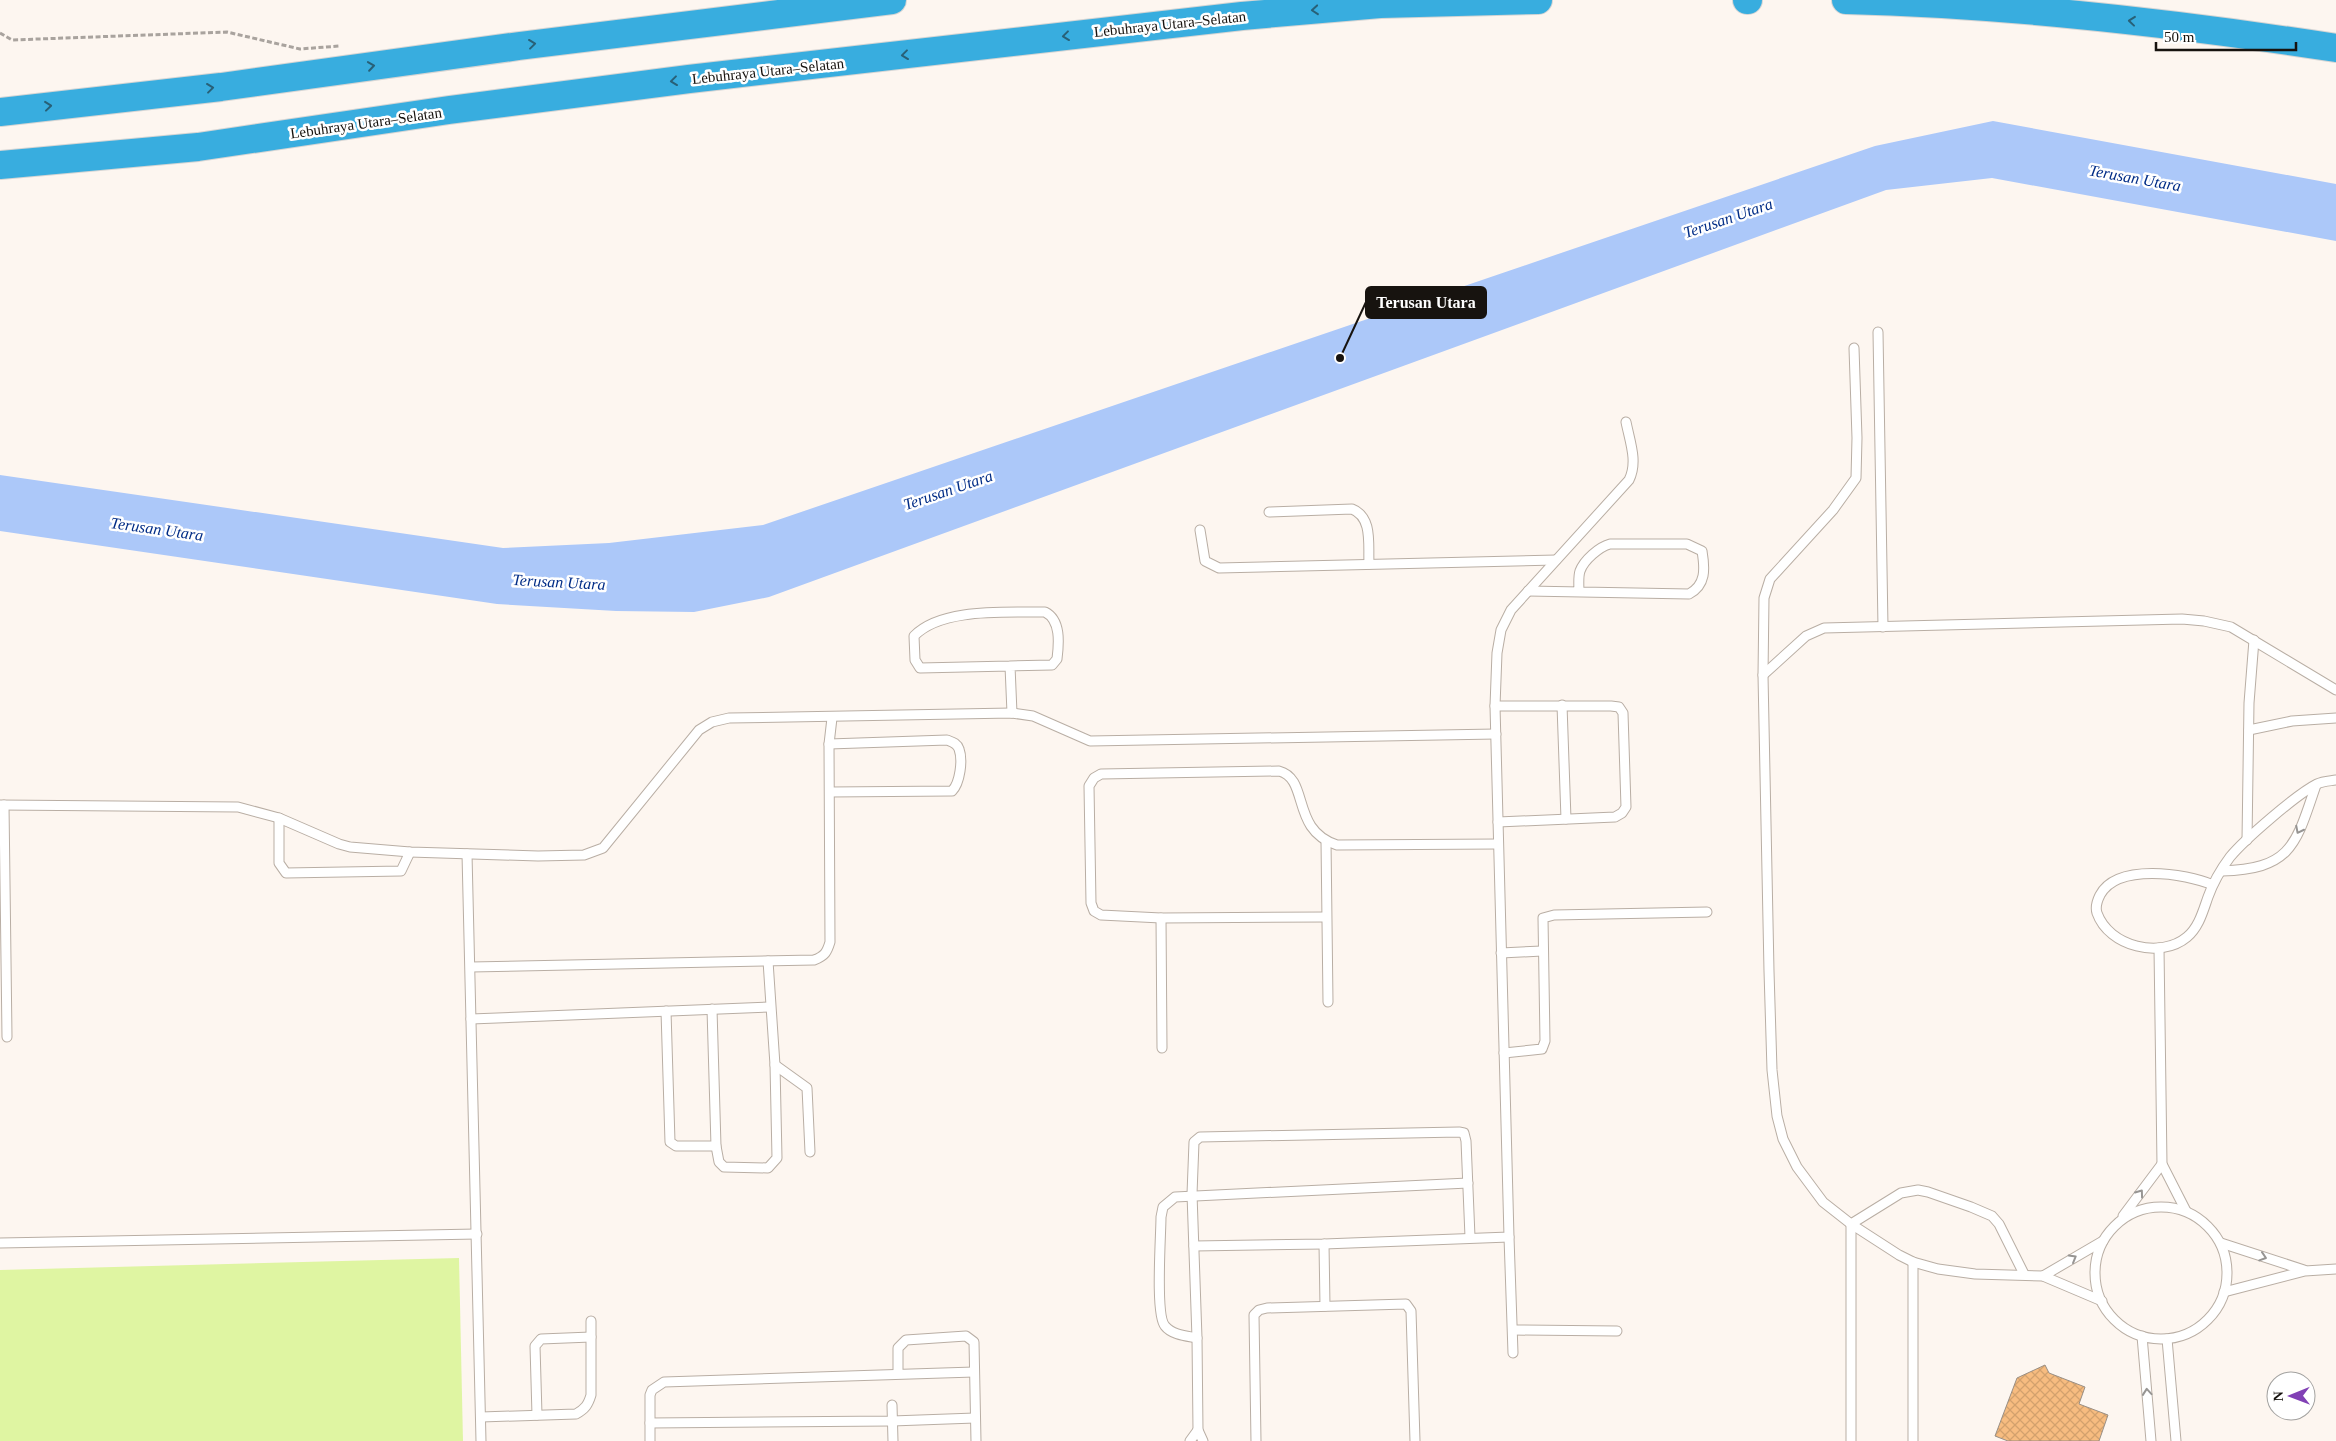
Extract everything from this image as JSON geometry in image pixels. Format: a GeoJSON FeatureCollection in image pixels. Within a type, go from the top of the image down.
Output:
{"type":"FeatureCollection","features":[{"type":"Feature","properties":{"kind":"highway"},"geometry":{"type":"LineString","coordinates":[[0,112],[221,87],[519,46],[892,0]]}},
{"type":"Feature","properties":{"kind":"highway","name":"Lebuhraya Utara–Selatan"},"geometry":{"type":"LineString","coordinates":[[0,165],[198,147],[449,110],[690,79],[1242,16],[1380,4],[1538,0]]}},
{"type":"Feature","properties":{"kind":"highway"},"geometry":{"type":"LineString","coordinates":[[1846,0],[1936,3],[2044,11],[2227,31],[2336,48]]}},
{"type":"Feature","properties":{"kind":"lane"},"geometry":{"type":"LineString","coordinates":[[1878,332],[1883,627]]}},
{"type":"Feature","properties":{"kind":"lane"},"geometry":{"type":"LineString","coordinates":[[1854,348],[1857,438],[1856,478],[1833,510],[1770,579],[1764,598],[1763,675],[1769,971],[1772,1070],[1777,1116],[1783,1139],[1797,1167],[1823,1202],[1852,1224],[1913,1262],[1938,1269],[1975,1274],[2043,1276],[2102,1301]]}},
{"type":"Feature","properties":{"kind":"lane"},"geometry":{"type":"LineString","coordinates":[[1513,1353],[1498,844],[1495,706],[1497,653],[1501,630],[1512,610],[1629,480],[1634,471],[1634,462],[1626,422]]}},
{"type":"Feature","properties":{"kind":"lane"},"geometry":{"type":"LineString","coordinates":[[1270,512],[1352,509],[1361,512],[1366,520],[1369,564]]}},
{"type":"Feature","properties":{"kind":"lane"},"geometry":{"type":"LineString","coordinates":[[1200,530],[1206,561],[1219,568],[1556,560]]}},
{"type":"Feature","properties":{"kind":"lane"},"geometry":{"type":"LineString","coordinates":[[1528,591],[1579,592],[1688,594],[1702,583],[1704,574],[1702,551],[1687,544],[1610,544],[1602,546],[1589,558],[1579,572],[1579,592]]}},
{"type":"Feature","properties":{"kind":"lane"},"geometry":{"type":"LineString","coordinates":[[1046,612],[1052,615],[1056,621],[1057,659],[1052,665],[1010,666],[920,668],[915,660],[914,636],[928,627],[964,614],[1046,612]]}},
{"type":"Feature","properties":{"kind":"lane"},"geometry":{"type":"LineString","coordinates":[[1763,675],[1814,631],[1824,628],[2182,619],[2218,623],[2254,640],[2336,690]]}},
{"type":"Feature","properties":{"kind":"lane"},"geometry":{"type":"LineString","coordinates":[[2247,840],[2249,730],[2254,640]]}},
{"type":"Feature","properties":{"kind":"lane"},"geometry":{"type":"LineString","coordinates":[[1010,666],[1012,713]]}},
{"type":"Feature","properties":{"kind":"lane"},"geometry":{"type":"LineString","coordinates":[[1495,706],[1562,705],[1619,707],[1623,713],[1626,807],[1615,818],[1498,822]]}},
{"type":"Feature","properties":{"kind":"lane"},"geometry":{"type":"LineString","coordinates":[[1562,705],[1566,819]]}},
{"type":"Feature","properties":{"kind":"lane"},"geometry":{"type":"LineString","coordinates":[[7,1037],[2,805],[238,807],[279,818],[339,844],[410,852],[538,856],[584,855],[594,853],[603,848],[699,730],[728,718],[832,718],[1012,713],[1033,716],[1090,741],[1496,734]]}},
{"type":"Feature","properties":{"kind":"lane"},"geometry":{"type":"LineString","coordinates":[[471,967],[814,960],[823,957],[828,951],[830,942],[829,744],[832,718]]}},
{"type":"Feature","properties":{"kind":"lane"},"geometry":{"type":"LineString","coordinates":[[2249,730],[2292,721],[2336,718]]}},
{"type":"Feature","properties":{"kind":"lane"},"geometry":{"type":"LineString","coordinates":[[829,744],[947,740],[955,743],[960,750],[959,781],[952,791],[830,792]]}},
{"type":"Feature","properties":{"kind":"lane"},"geometry":{"type":"LineString","coordinates":[[1326,918],[1161,918],[1101,915],[1094,911],[1091,903],[1089,786],[1094,778],[1101,774],[1279,771],[1288,774],[1293,780],[1307,822],[1317,835],[1337,845],[1498,844]]}},
{"type":"Feature","properties":{"kind":"lane"},"geometry":{"type":"LineString","coordinates":[[2213,885],[2200,879],[2166,874],[2144,874],[2120,878],[2108,884],[2102,892],[2096,902],[2097,912],[2105,926],[2118,938],[2126,942],[2145,948],[2159,948],[2178,943],[2189,936],[2200,920],[2213,885],[2232,855],[2247,840],[2316,784],[2336,780]]}},
{"type":"Feature","properties":{"kind":"lane"},"geometry":{"type":"LineString","coordinates":[[2222,871],[2244,871],[2264,866],[2285,854],[2301,829],[2316,784]]}},
{"type":"Feature","properties":{"kind":"lane"},"geometry":{"type":"LineString","coordinates":[[279,818],[279,862],[286,873],[401,871],[410,852]]}},
{"type":"Feature","properties":{"kind":"lane"},"geometry":{"type":"LineString","coordinates":[[1326,841],[1328,1002]]}},
{"type":"Feature","properties":{"kind":"lane"},"geometry":{"type":"LineString","coordinates":[[467,854],[482,1441]]}},
{"type":"Feature","properties":{"kind":"lane"},"geometry":{"type":"LineString","coordinates":[[1504,1053],[1542,1049],[1545,1040],[1541,923],[1543,918],[1547,916],[1706,912]]}},
{"type":"Feature","properties":{"kind":"lane"},"geometry":{"type":"LineString","coordinates":[[1161,918],[1162,1048]]}},
{"type":"Feature","properties":{"kind":"lane"},"geometry":{"type":"LineString","coordinates":[[2159,948],[2162,1164],[2186,1211]]}},
{"type":"Feature","properties":{"kind":"lane"},"geometry":{"type":"LineString","coordinates":[[1501,953],[1542,951]]}},
{"type":"Feature","properties":{"kind":"lane"},"geometry":{"type":"LineString","coordinates":[[712,1010],[716,1146],[719,1162],[724,1167],[768,1168],[774,1164],[777,1158],[775,1065],[768,961]]}},
{"type":"Feature","properties":{"kind":"lane"},"geometry":{"type":"LineString","coordinates":[[472,1019],[770,1007]]}},
{"type":"Feature","properties":{"kind":"lane"},"geometry":{"type":"LineString","coordinates":[[666,1011],[670,1142],[676,1146],[716,1146]]}},
{"type":"Feature","properties":{"kind":"lane"},"geometry":{"type":"LineString","coordinates":[[775,1065],[807,1088],[810,1152]]}},
{"type":"Feature","properties":{"kind":"lane"},"geometry":{"type":"LineString","coordinates":[[1203,1441],[1198,1430],[1192,1194],[1194,1142],[1200,1138],[1458,1132],[1464,1134],[1466,1141],[1470,1237]]}},
{"type":"Feature","properties":{"kind":"lane"},"geometry":{"type":"LineString","coordinates":[[2118,1222],[2128,1215],[2150,1207],[2174,1208],[2186,1211],[2206,1224],[2220,1244],[2227,1268],[2224,1292],[2219,1304],[2203,1324],[2192,1332],[2167,1339],[2142,1336],[2118,1323],[2102,1301],[2097,1286],[2095,1270],[2103,1241],[2162,1164]]}},
{"type":"Feature","properties":{"kind":"lane"},"geometry":{"type":"LineString","coordinates":[[1197,1338],[1173,1332],[1166,1327],[1160,1312],[1161,1217],[1163,1207],[1175,1196],[1468,1183]]}},
{"type":"Feature","properties":{"kind":"lane"},"geometry":{"type":"LineString","coordinates":[[1852,1224],[1901,1194],[1918,1190],[1928,1192],[1971,1206],[1992,1216],[1999,1224],[2024,1274]]}},
{"type":"Feature","properties":{"kind":"lane"},"geometry":{"type":"LineString","coordinates":[[1851,1441],[1852,1224]]}},
{"type":"Feature","properties":{"kind":"lane"},"geometry":{"type":"LineString","coordinates":[[0,1243],[196,1241],[477,1234]]}},
{"type":"Feature","properties":{"kind":"lane"},"geometry":{"type":"LineString","coordinates":[[1194,1246],[1324,1244],[1509,1237]]}},
{"type":"Feature","properties":{"kind":"lane"},"geometry":{"type":"LineString","coordinates":[[2043,1276],[2103,1241]]}},
{"type":"Feature","properties":{"kind":"lane"},"geometry":{"type":"LineString","coordinates":[[1324,1244],[1324,1306]]}},
{"type":"Feature","properties":{"kind":"lane"},"geometry":{"type":"LineString","coordinates":[[2220,1244],[2305,1270]]}},
{"type":"Feature","properties":{"kind":"lane"},"geometry":{"type":"LineString","coordinates":[[1913,1262],[1913,1441]]}},
{"type":"Feature","properties":{"kind":"lane"},"geometry":{"type":"LineString","coordinates":[[2224,1292],[2305,1270],[2336,1269]]}},
{"type":"Feature","properties":{"kind":"lane"},"geometry":{"type":"LineString","coordinates":[[1256,1441],[1254,1315],[1259,1310],[1267,1308],[1406,1304],[1412,1311],[1415,1441]]}},
{"type":"Feature","properties":{"kind":"lane"},"geometry":{"type":"LineString","coordinates":[[481,1417],[576,1414],[583,1410],[588,1404],[591,1395],[591,1321]]}},
{"type":"Feature","properties":{"kind":"lane"},"geometry":{"type":"LineString","coordinates":[[1513,1330],[1617,1331]]}},
{"type":"Feature","properties":{"kind":"lane"},"geometry":{"type":"LineString","coordinates":[[898,1373],[898,1348],[906,1340],[966,1336],[974,1342],[976,1441]]}},
{"type":"Feature","properties":{"kind":"lane"},"geometry":{"type":"LineString","coordinates":[[2142,1336],[2151,1441]]}},
{"type":"Feature","properties":{"kind":"lane"},"geometry":{"type":"LineString","coordinates":[[537,1415],[535,1346],[537,1341],[541,1339],[591,1337]]}},
{"type":"Feature","properties":{"kind":"lane"},"geometry":{"type":"LineString","coordinates":[[2167,1339],[2176,1441]]}},
{"type":"Feature","properties":{"kind":"lane"},"geometry":{"type":"LineString","coordinates":[[650,1441],[652,1390],[664,1382],[974,1372]]}},
{"type":"Feature","properties":{"kind":"lane"},"geometry":{"type":"LineString","coordinates":[[892,1405],[892,1441]]}},
{"type":"Feature","properties":{"kind":"lane"},"geometry":{"type":"LineString","coordinates":[[650,1423],[892,1422],[976,1418]]}},
{"type":"Feature","properties":{"kind":"lane"},"geometry":{"type":"LineString","coordinates":[[1190,1441],[1198,1430]]}},
{"type":"Feature","properties":{"kind":"path"},"geometry":{"type":"LineString","coordinates":[[0,32],[12,40],[227,32],[300,50],[348,45]]}},
{"type":"Feature","properties":{"kind":"green space"},"geometry":{"type":"Polygon","coordinates":[[[459,1258],[463,1441],[0,1441],[0,1270],[459,1258]]]}},
{"type":"Feature","properties":{"kind":"water","name":"Terusan Utara"},"geometry":{"type":"Polygon","coordinates":[[[1993,121],[2336,184],[2336,241],[1992,178],[1886,190],[769,597],[694,612],[616,611],[497,604],[0,531],[0,475],[503,548],[609,543],[763,525],[1875,146],[1993,121]]]}},
{"type":"Feature","properties":{"kind":"building"},"geometry":{"type":"Polygon","coordinates":[[[2045,1365],[2049,1373],[2085,1387],[2079,1404],[2108,1415],[2099,1441],[2008,1441],[1995,1436],[2017,1378],[2045,1365]]]}},
{"type":"Feature","properties":{"kind":"place","name":"Terusan Utara"},"geometry":{"type":"Point","coordinates":[1340,358]}}]}
